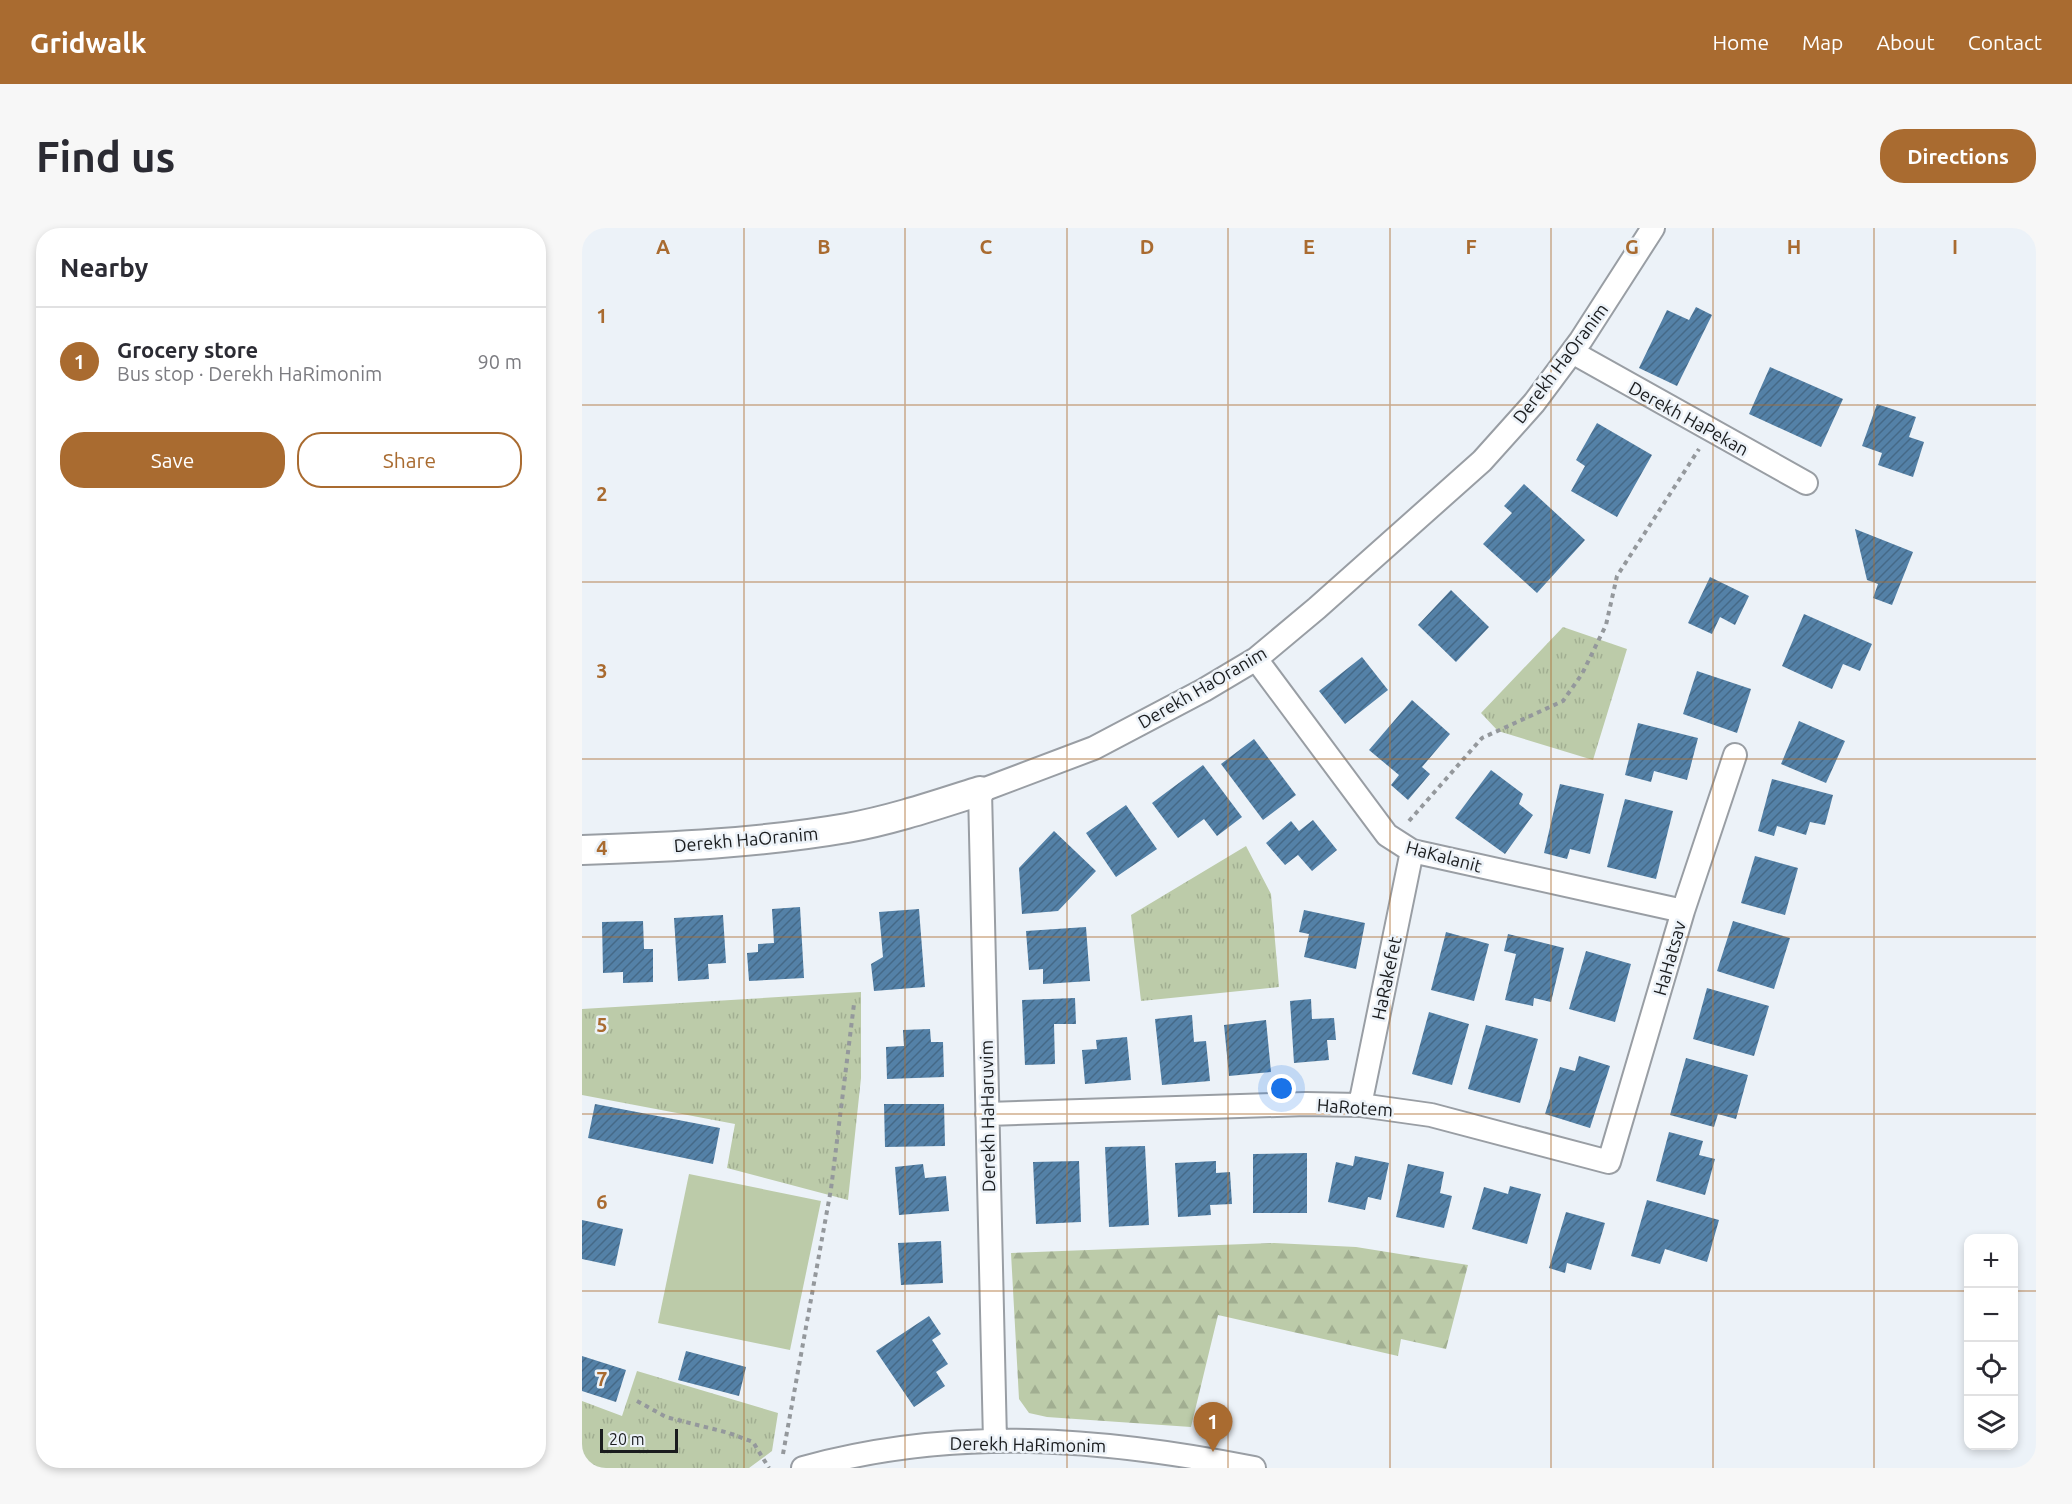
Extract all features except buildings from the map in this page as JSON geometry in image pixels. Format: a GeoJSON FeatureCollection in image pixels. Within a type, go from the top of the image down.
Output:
{"type":"FeatureCollection","features":[{"type":"Feature","properties":{"kind":"street","name":"Derekh HaOranim"},"geometry":{"type":"LineString","coordinates":[[582,850],[717,844],[786,837],[860,825],[915,812],[980,791],[1094,748],[1256,659],[1371,561],[1482,461],[1534,403],[1572,352],[1623,279],[1653,228]]}},
{"type":"Feature","properties":{"kind":"street","name":"Derekh HaPekan"},"geometry":{"type":"LineString","coordinates":[[1572,352],[1806,483]]}},
{"type":"Feature","properties":{"kind":"street","name":"HaKalanit"},"geometry":{"type":"LineString","coordinates":[[1256,659],[1393,839],[1413,851],[1683,911]]}},
{"type":"Feature","properties":{"kind":"street","name":"HaHatsav"},"geometry":{"type":"LineString","coordinates":[[1609,1162],[1683,911],[1735,755]]}},
{"type":"Feature","properties":{"kind":"street","name":"Derekh HaHaruvim"},"geometry":{"type":"LineString","coordinates":[[980,791],[995,1441]]}},
{"type":"Feature","properties":{"kind":"street","name":"HaRakefet"},"geometry":{"type":"LineString","coordinates":[[1360,1106],[1413,851]]}},
{"type":"Feature","properties":{"kind":"street","name":"HaRotem"},"geometry":{"type":"LineString","coordinates":[[987,1114],[1306,1104],[1360,1106],[1431,1115],[1609,1162]]}},
{"type":"Feature","properties":{"kind":"street","name":"Derekh HaRimonim"},"geometry":{"type":"LineString","coordinates":[[804,1468],[850,1455],[955,1441],[1125,1446],[1254,1468]]}},
{"type":"Feature","properties":{"kind":"path"},"geometry":{"type":"LineString","coordinates":[[1393,839],[1482,738],[1563,700],[1582,674],[1606,626],[1617,576],[1711,430]]}},
{"type":"Feature","properties":{"kind":"path"},"geometry":{"type":"LineString","coordinates":[[781,1459],[831,1189],[854,1004]]}},
{"type":"Feature","properties":{"kind":"path"},"geometry":{"type":"LineString","coordinates":[[637,1401],[666,1417],[729,1433],[753,1442],[769,1468]]}},
{"type":"Feature","properties":{"kind":"green space"},"geometry":{"type":"Polygon","coordinates":[[[1563,627],[1627,649],[1593,760],[1498,731],[1481,713],[1563,627]]]}},
{"type":"Feature","properties":{"kind":"green space"},"geometry":{"type":"Polygon","coordinates":[[[1246,846],[1271,894],[1279,987],[1141,1001],[1131,915],[1246,846]]]}},
{"type":"Feature","properties":{"kind":"green space"},"geometry":{"type":"Polygon","coordinates":[[[861,992],[861,1078],[848,1200],[727,1168],[735,1124],[582,1095],[582,1009],[861,992]]]}},
{"type":"Feature","properties":{"kind":"green space"},"geometry":{"type":"Polygon","coordinates":[[[689,1174],[821,1201],[790,1350],[658,1323],[689,1174]]]}},
{"type":"Feature","properties":{"kind":"green space"},"geometry":{"type":"Polygon","coordinates":[[[1274,1243],[1356,1247],[1468,1265],[1446,1349],[1401,1339],[1398,1356],[1218,1315],[1191,1427],[1047,1417],[1029,1413],[1019,1399],[1011,1253],[1274,1243]]]}},
{"type":"Feature","properties":{"kind":"green space"},"geometry":{"type":"Polygon","coordinates":[[[637,1371],[778,1413],[772,1451],[749,1468],[582,1468],[582,1401],[622,1416],[637,1371]]]}},
{"type":"Feature","properties":{"kind":"place","name":"Grocery store"},"geometry":{"type":"Point","coordinates":[1213,1452]}}]}
